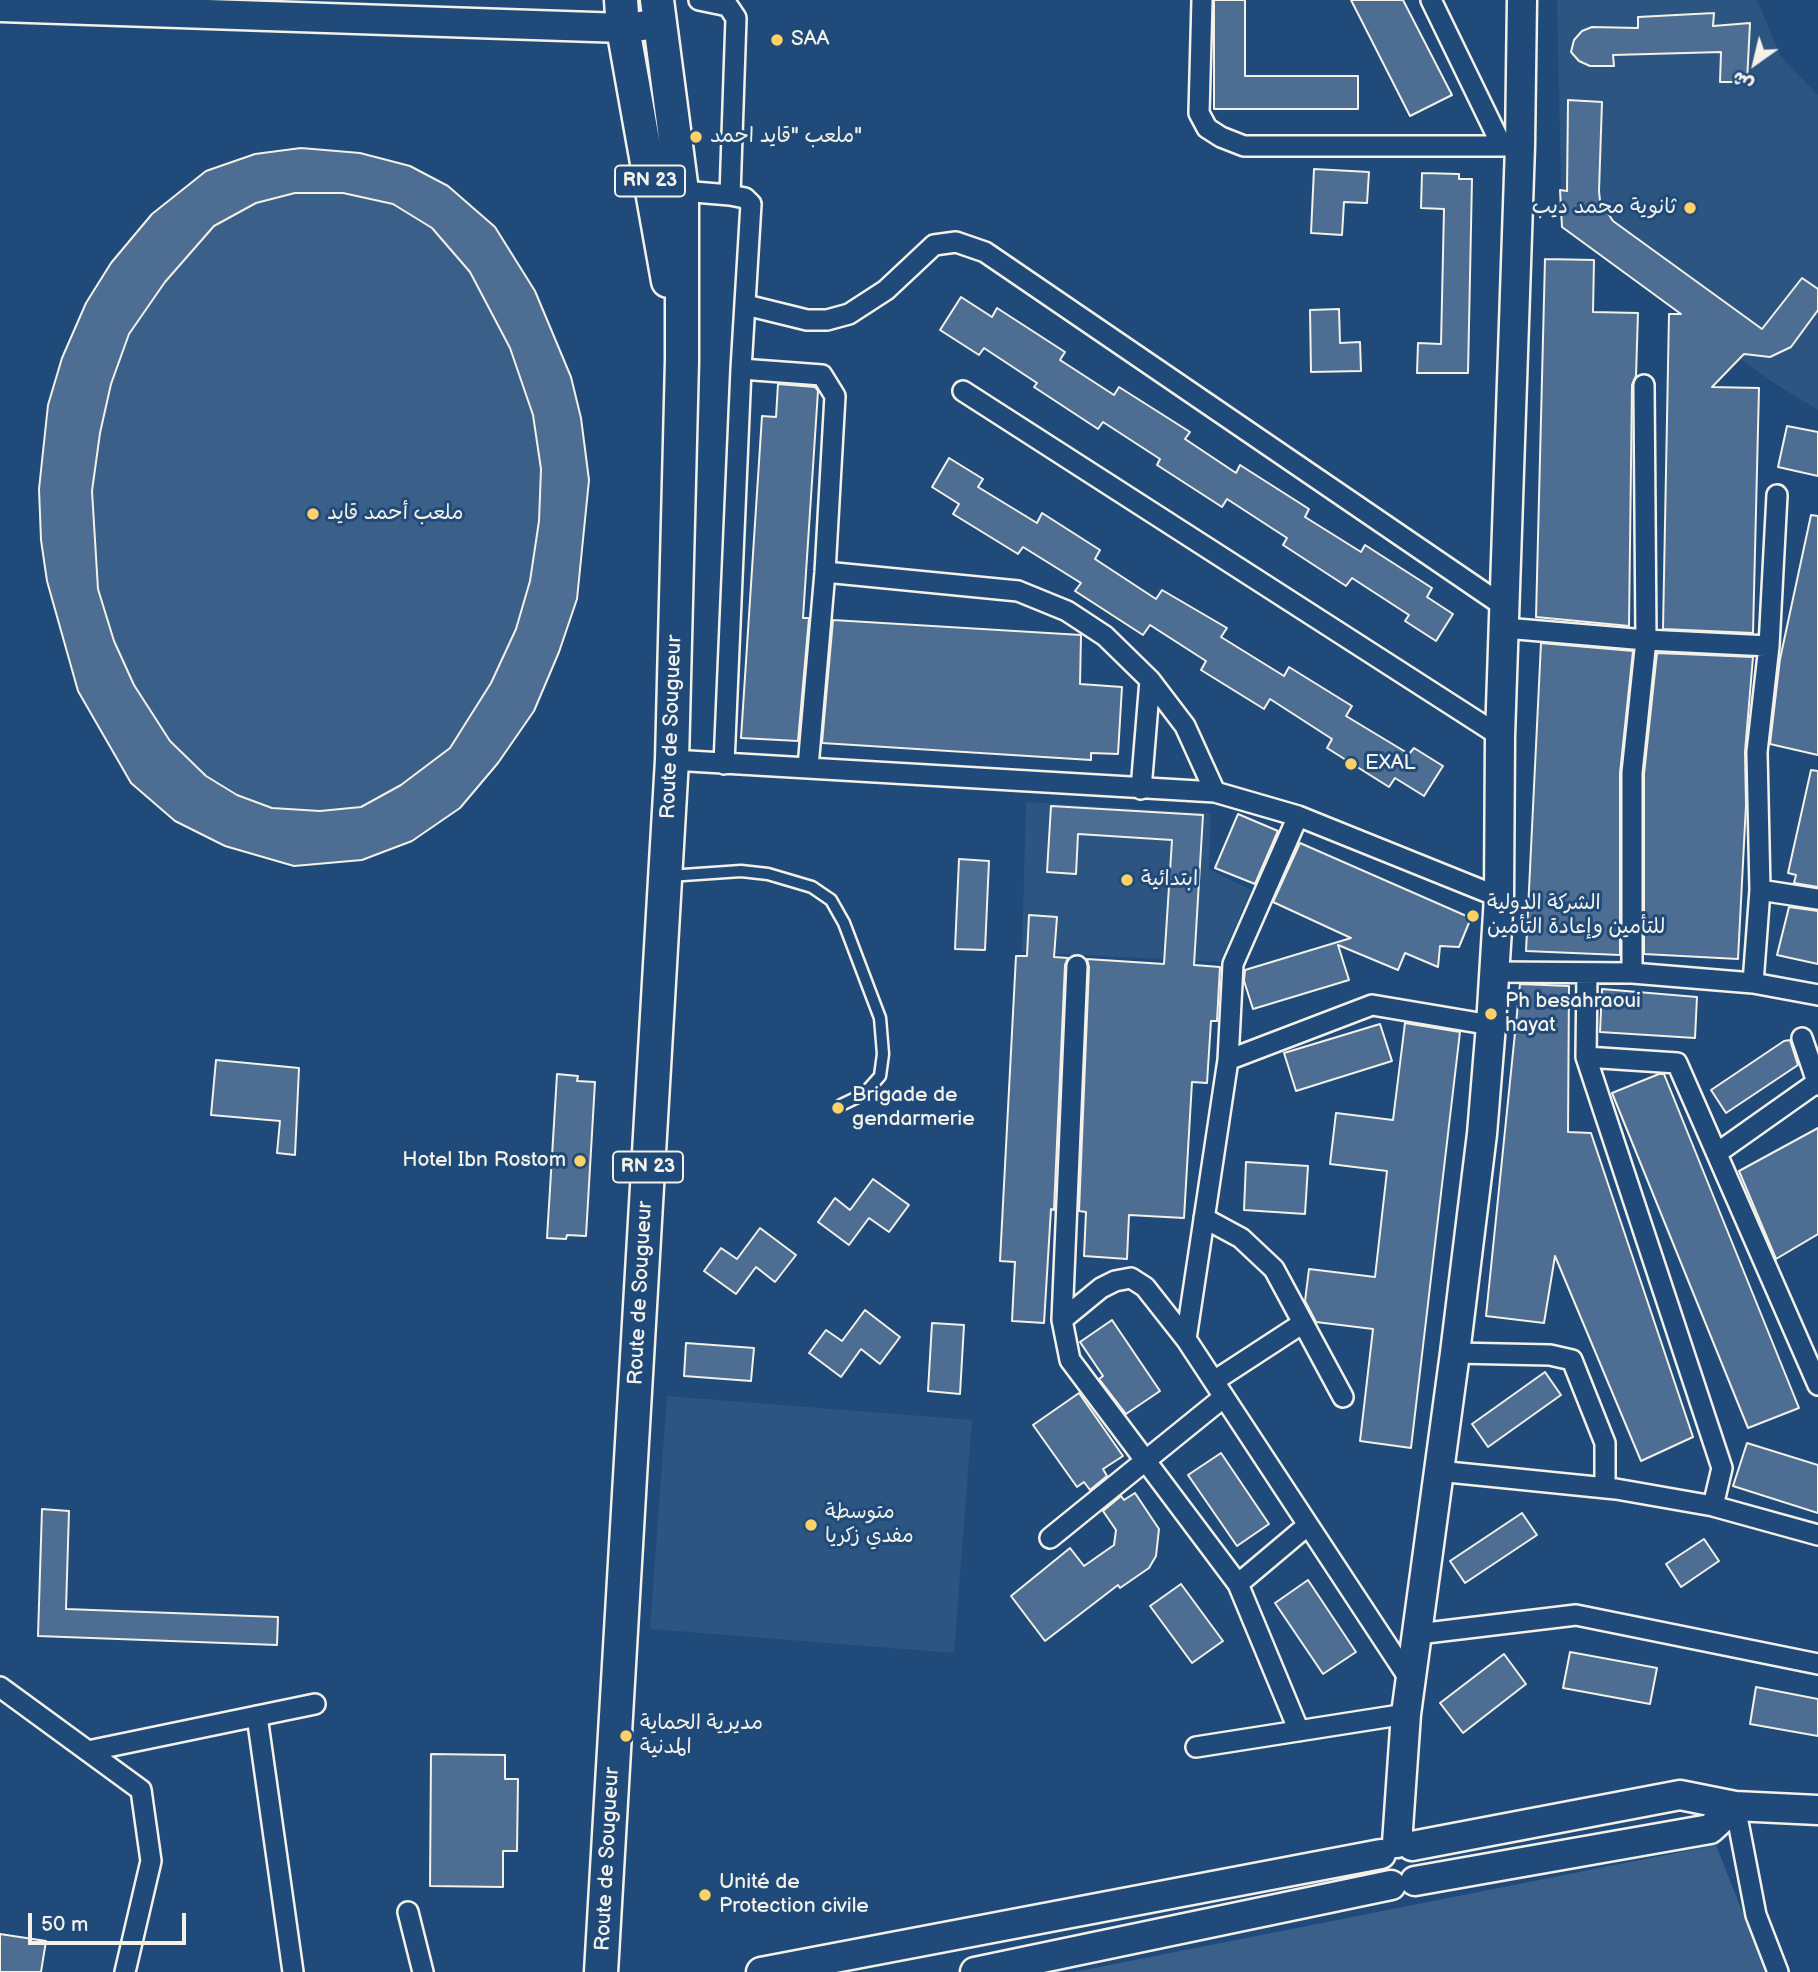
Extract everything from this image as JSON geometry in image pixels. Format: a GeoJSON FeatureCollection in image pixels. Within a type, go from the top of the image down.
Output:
{"type":"FeatureCollection","features":[{"type":"Feature","properties":{"kind":"main road","name":"RN 23"},"geometry":{"type":"LineString","coordinates":[[658,12],[682,191],[682,361]]}},
{"type":"Feature","properties":{"kind":"main road","name":"RN 23"},"geometry":{"type":"LineString","coordinates":[[622,14],[682,361]]}},
{"type":"Feature","properties":{"kind":"main road","name":"Route de Sougueur"},"geometry":{"type":"LineString","coordinates":[[601,1972],[672,760],[682,361]]}},
{"type":"Feature","properties":{"kind":"street"},"geometry":{"type":"LineString","coordinates":[[699,0],[728,6],[736,18],[730,195]]}},
{"type":"Feature","properties":{"kind":"street"},"geometry":{"type":"LineString","coordinates":[[1202,0],[1199,113],[1207,128],[1220,138],[1244,146],[1511,145]]}},
{"type":"Feature","properties":{"kind":"street"},"geometry":{"type":"LineString","coordinates":[[1431,0],[1511,145]]}},
{"type":"Feature","properties":{"kind":"street"},"geometry":{"type":"LineString","coordinates":[[1403,1883],[1378,1868],[1397,1848],[1406,1714],[1482,1133],[1495,972],[1505,618],[1511,145],[1522,0]]}},
{"type":"Feature","properties":{"kind":"street"},"geometry":{"type":"LineString","coordinates":[[0,7],[622,14],[658,12]]}},
{"type":"Feature","properties":{"kind":"street"},"geometry":{"type":"LineString","coordinates":[[682,191],[730,195],[745,198],[751,204],[724,764]]}},
{"type":"Feature","properties":{"kind":"street"},"geometry":{"type":"LineString","coordinates":[[746,305],[807,320],[827,320],[849,314],[886,290],[934,245],[956,242],[985,252],[1505,618],[1646,640],[1769,646]]}},
{"type":"Feature","properties":{"kind":"street"},"geometry":{"type":"LineString","coordinates":[[741,369],[822,375],[831,384],[835,396],[825,572],[808,767]]}},
{"type":"Feature","properties":{"kind":"street"},"geometry":{"type":"LineString","coordinates":[[1632,973],[1632,772],[1646,640],[1644,385]]}},
{"type":"Feature","properties":{"kind":"street"},"geometry":{"type":"LineString","coordinates":[[963,391],[1500,736]]}},
{"type":"Feature","properties":{"kind":"street"},"geometry":{"type":"LineString","coordinates":[[1753,983],[1760,890],[1757,752],[1769,646],[1777,495]]}},
{"type":"Feature","properties":{"kind":"street"},"geometry":{"type":"LineString","coordinates":[[825,572],[1018,591],[1067,611],[1105,636],[1150,680],[1185,726],[1214,792]]}},
{"type":"Feature","properties":{"kind":"street"},"geometry":{"type":"LineString","coordinates":[[1141,789],[1150,680]]}},
{"type":"Feature","properties":{"kind":"street"},"geometry":{"type":"LineString","coordinates":[[672,760],[1214,792],[1298,816],[1499,897]]}},
{"type":"Feature","properties":{"kind":"street"},"geometry":{"type":"LineString","coordinates":[[1186,1339],[1228,1060],[1233,964],[1298,816]]}},
{"type":"Feature","properties":{"kind":"street"},"geometry":{"type":"LineString","coordinates":[[1760,890],[1818,899]]}},
{"type":"Feature","properties":{"kind":"street"},"geometry":{"type":"LineString","coordinates":[[1077,966],[1062,1320],[1070,1360],[1238,1584],[1299,1731]]}},
{"type":"Feature","properties":{"kind":"street"},"geometry":{"type":"LineString","coordinates":[[1495,972],[1632,973],[1753,983],[1818,995]]}},
{"type":"Feature","properties":{"kind":"street"},"geometry":{"type":"LineString","coordinates":[[1587,973],[1586,1057],[1722,1468],[1713,1506]]}},
{"type":"Feature","properties":{"kind":"street"},"geometry":{"type":"LineString","coordinates":[[1228,1060],[1372,1005],[1491,1025]]}},
{"type":"Feature","properties":{"kind":"street"},"geometry":{"type":"LineString","coordinates":[[1717,1153],[1817,1084],[1802,1038]]}},
{"type":"Feature","properties":{"kind":"street"},"geometry":{"type":"LineString","coordinates":[[1586,1057],[1677,1063],[1818,1385]]}},
{"type":"Feature","properties":{"kind":"street"},"geometry":{"type":"LineString","coordinates":[[1204,1218],[1241,1238],[1274,1269],[1343,1397]]}},
{"type":"Feature","properties":{"kind":"street"},"geometry":{"type":"LineString","coordinates":[[1062,1320],[1101,1288],[1131,1278],[1145,1287],[1186,1339],[1412,1684]]}},
{"type":"Feature","properties":{"kind":"street"},"geometry":{"type":"LineString","coordinates":[[1050,1538],[1146,1460],[1219,1389],[1303,1324]]}},
{"type":"Feature","properties":{"kind":"street"},"geometry":{"type":"LineString","coordinates":[[1455,1353],[1550,1355],[1572,1360],[1605,1443],[1605,1488]]}},
{"type":"Feature","properties":{"kind":"street"},"geometry":{"type":"LineString","coordinates":[[1438,1471],[1605,1488],[1713,1506],[1818,1535]]}},
{"type":"Feature","properties":{"kind":"street"},"geometry":{"type":"LineString","coordinates":[[1238,1584],[1308,1525]]}},
{"type":"Feature","properties":{"kind":"street"},"geometry":{"type":"LineString","coordinates":[[1418,1634],[1576,1615],[1818,1664]]}},
{"type":"Feature","properties":{"kind":"street"},"geometry":{"type":"LineString","coordinates":[[0,1687],[141,1790],[151,1861],[125,1972]]}},
{"type":"Feature","properties":{"kind":"street"},"geometry":{"type":"LineString","coordinates":[[88,1751],[315,1704]]}},
{"type":"Feature","properties":{"kind":"street"},"geometry":{"type":"LineString","coordinates":[[1196,1747],[1406,1714]]}},
{"type":"Feature","properties":{"kind":"street"},"geometry":{"type":"LineString","coordinates":[[257,1716],[293,1972]]}},
{"type":"Feature","properties":{"kind":"street"},"geometry":{"type":"LineString","coordinates":[[761,1972],[1680,1795],[1735,1806],[1818,1810]]}},
{"type":"Feature","properties":{"kind":"street"},"geometry":{"type":"LineString","coordinates":[[975,1972],[1403,1883],[1710,1829],[1735,1806]]}},
{"type":"Feature","properties":{"kind":"street"},"geometry":{"type":"LineString","coordinates":[[1735,1806],[1756,1915],[1779,1972]]}},
{"type":"Feature","properties":{"kind":"street"},"geometry":{"type":"LineString","coordinates":[[1397,1848],[1422,1863],[1403,1883]]}},
{"type":"Feature","properties":{"kind":"street"},"geometry":{"type":"LineString","coordinates":[[408,1912],[423,1972]]}},
{"type":"Feature","properties":{"kind":"lane"},"geometry":{"type":"LineString","coordinates":[[665,877],[741,871],[768,874],[812,887],[831,900],[844,923],[880,1018],[883,1054],[880,1076],[864,1094],[841,1105]]}},
{"type":"Feature","properties":{"kind":"shaded area","name":"ثانوية محمد ديب"},"geometry":{"type":"Polygon","coordinates":[[[1557,0],[1757,0],[1781,57],[1818,95],[1818,410],[1771,381],[1665,304],[1668,298],[1662,293],[1658,297],[1562,227],[1557,0]]]}},
{"type":"Feature","properties":{"kind":"shaded area","name":"ملعب أحمد قايد"},"geometry":{"type":"Polygon","coordinates":[[[301,148],[360,153],[410,166],[448,186],[495,227],[535,291],[553,337],[589,480],[577,599],[534,711],[412,841],[362,860],[294,866],[225,846],[175,821],[131,783],[78,691],[47,581],[41,539],[39,489],[48,405],[62,358],[86,303],[206,171],[255,154],[301,148]]]}},
{"type":"Feature","properties":{"kind":"shaded area","name":"ابتدائية"},"geometry":{"type":"Polygon","coordinates":[[[1026,802],[1211,813],[1209,869],[1251,890],[1220,962],[1022,952],[1026,802]]]}},
{"type":"Feature","properties":{"kind":"shaded area","name":"متوسطة مفدي زكريا"},"geometry":{"type":"Polygon","coordinates":[[[667,1396],[972,1420],[954,1653],[650,1629],[667,1396]]]}},
{"type":"Feature","properties":{"kind":"shaded area"},"geometry":{"type":"Polygon","coordinates":[[[1716,1845],[1766,1972],[1074,1972],[1716,1845]]]}},
{"type":"Feature","properties":{"kind":"building"},"geometry":{"type":"Polygon","coordinates":[[[1214,0],[1245,0],[1245,76],[1358,76],[1358,109],[1214,109],[1214,0]]]}},
{"type":"Feature","properties":{"kind":"building"},"geometry":{"type":"Polygon","coordinates":[[[1351,0],[1403,0],[1452,95],[1410,116],[1351,0]]]}},
{"type":"Feature","properties":{"kind":"building"},"geometry":{"type":"Polygon","coordinates":[[[1714,13],[1713,26],[1750,23],[1747,82],[1720,82],[1721,52],[1613,55],[1614,66],[1590,66],[1579,61],[1571,52],[1574,40],[1582,31],[1592,27],[1638,28],[1638,17],[1714,13]]]}},
{"type":"Feature","properties":{"kind":"building"},"geometry":{"type":"Polygon","coordinates":[[[1568,100],[1602,102],[1599,191],[1600,201],[1613,221],[1762,329],[1802,278],[1818,289],[1818,310],[1791,347],[1770,357],[1744,354],[1712,387],[1759,388],[1753,633],[1663,629],[1669,314],[1681,314],[1562,227],[1560,190],[1567,191],[1568,100]]]}},
{"type":"Feature","properties":{"kind":"building"},"geometry":{"type":"Polygon","coordinates":[[[301,148],[360,153],[410,166],[448,186],[495,227],[535,291],[571,377],[581,418],[589,480],[577,599],[559,652],[534,711],[498,763],[460,808],[412,841],[362,860],[294,866],[225,846],[175,821],[131,783],[78,691],[47,581],[41,540],[39,489],[48,405],[62,358],[86,303],[111,263],[152,214],[206,171],[255,154],[301,148]],[[295,193],[256,203],[214,226],[165,282],[129,334],[111,384],[100,433],[92,491],[98,589],[114,641],[134,685],[170,741],[206,776],[237,795],[272,808],[320,811],[361,807],[401,785],[450,748],[491,683],[516,629],[530,581],[539,521],[541,469],[533,415],[510,348],[470,272],[432,228],[393,204],[343,193],[295,193]]]}},
{"type":"Feature","properties":{"kind":"building"},"geometry":{"type":"Polygon","coordinates":[[[1314,169],[1369,172],[1367,203],[1344,202],[1342,235],[1311,233],[1314,169]]]}},
{"type":"Feature","properties":{"kind":"building"},"geometry":{"type":"Polygon","coordinates":[[[1422,173],[1459,174],[1459,179],[1472,179],[1468,373],[1417,373],[1418,343],[1441,344],[1444,209],[1421,208],[1422,173]]]}},
{"type":"Feature","properties":{"kind":"building"},"geometry":{"type":"Polygon","coordinates":[[[1545,259],[1594,260],[1593,312],[1638,313],[1636,376],[1632,385],[1629,626],[1536,617],[1545,259]]]}},
{"type":"Feature","properties":{"kind":"building"},"geometry":{"type":"Polygon","coordinates":[[[961,297],[992,317],[997,308],[1065,352],[1060,360],[1114,395],[1119,387],[1190,432],[1185,439],[1236,473],[1240,465],[1309,509],[1305,517],[1361,552],[1365,545],[1432,588],[1427,597],[1453,614],[1436,641],[1405,621],[1409,615],[1352,578],[1346,586],[1283,545],[1287,538],[1227,499],[1222,507],[1157,465],[1160,459],[1103,422],[1098,429],[1034,387],[1037,383],[984,348],[979,355],[940,330],[961,297]]]}},
{"type":"Feature","properties":{"kind":"building"},"geometry":{"type":"Polygon","coordinates":[[[1339,309],[1340,343],[1360,342],[1361,371],[1311,372],[1310,310],[1339,309]]]}},
{"type":"Feature","properties":{"kind":"building"},"geometry":{"type":"Polygon","coordinates":[[[778,384],[815,387],[818,391],[803,618],[809,618],[798,741],[741,738],[762,416],[776,417],[778,384]]]}},
{"type":"Feature","properties":{"kind":"building"},"geometry":{"type":"Polygon","coordinates":[[[1787,426],[1818,432],[1818,476],[1778,467],[1787,426]]]}},
{"type":"Feature","properties":{"kind":"building"},"geometry":{"type":"Polygon","coordinates":[[[949,458],[983,479],[978,487],[1037,523],[1042,513],[1100,550],[1095,559],[1156,599],[1162,590],[1227,628],[1221,637],[1284,676],[1289,667],[1352,706],[1346,716],[1409,754],[1414,748],[1443,766],[1424,796],[1395,778],[1389,787],[1327,748],[1332,739],[1270,699],[1264,709],[1201,670],[1206,661],[1150,625],[1143,635],[1075,591],[1081,583],[1023,547],[1018,554],[953,514],[959,504],[932,487],[949,458]]]}},
{"type":"Feature","properties":{"kind":"building"},"geometry":{"type":"Polygon","coordinates":[[[1811,515],[1818,516],[1818,755],[1770,744],[1780,659],[1811,515]]]}},
{"type":"Feature","properties":{"kind":"building"},"geometry":{"type":"Polygon","coordinates":[[[833,620],[1081,635],[1080,684],[1122,687],[1118,754],[1091,753],[1091,760],[822,743],[833,620]]]}},
{"type":"Feature","properties":{"kind":"building"},"geometry":{"type":"Polygon","coordinates":[[[1541,643],[1633,651],[1620,773],[1620,955],[1526,951],[1541,643]]]}},
{"type":"Feature","properties":{"kind":"building"},"geometry":{"type":"Polygon","coordinates":[[[1657,653],[1753,657],[1745,752],[1746,805],[1738,959],[1644,954],[1644,774],[1657,653]]]}},
{"type":"Feature","properties":{"kind":"building"},"geometry":{"type":"Polygon","coordinates":[[[1811,770],[1818,771],[1818,887],[1794,883],[1796,875],[1788,873],[1811,770]]]}},
{"type":"Feature","properties":{"kind":"building"},"geometry":{"type":"Polygon","coordinates":[[[1051,806],[1203,815],[1194,965],[1220,967],[1217,1021],[1211,1021],[1207,1083],[1192,1082],[1184,1218],[1129,1215],[1127,1259],[1084,1256],[1086,1212],[1079,1211],[1089,967],[1087,959],[1164,964],[1172,840],[1078,834],[1076,874],[1047,872],[1051,806]]]}},
{"type":"Feature","properties":{"kind":"building"},"geometry":{"type":"Polygon","coordinates":[[[1238,814],[1278,831],[1255,884],[1215,868],[1238,814]]]}},
{"type":"Feature","properties":{"kind":"building"},"geometry":{"type":"Polygon","coordinates":[[[1300,843],[1471,918],[1459,947],[1440,946],[1438,967],[1405,953],[1398,970],[1338,945],[1349,980],[1253,1009],[1244,981],[1245,970],[1351,938],[1273,902],[1300,843]]]}},
{"type":"Feature","properties":{"kind":"building"},"geometry":{"type":"Polygon","coordinates":[[[959,859],[989,861],[985,950],[955,949],[959,859]]]}},
{"type":"Feature","properties":{"kind":"building"},"geometry":{"type":"Polygon","coordinates":[[[1789,907],[1818,911],[1818,964],[1777,955],[1789,907]]]}},
{"type":"Feature","properties":{"kind":"building"},"geometry":{"type":"Polygon","coordinates":[[[1029,915],[1057,917],[1054,957],[1068,958],[1065,965],[1054,1210],[1051,1209],[1044,1323],[1012,1321],[1015,1262],[1000,1261],[1016,956],[1027,956],[1029,915]]]}},
{"type":"Feature","properties":{"kind":"building"},"geometry":{"type":"Polygon","coordinates":[[[1520,984],[1569,986],[1568,1132],[1591,1133],[1693,1437],[1641,1461],[1555,1256],[1544,1323],[1486,1316],[1520,984]]]}},
{"type":"Feature","properties":{"kind":"building"},"geometry":{"type":"Polygon","coordinates":[[[1602,989],[1697,997],[1695,1038],[1600,1032],[1602,989]]]}},
{"type":"Feature","properties":{"kind":"building"},"geometry":{"type":"Polygon","coordinates":[[[1405,1023],[1460,1032],[1411,1448],[1360,1441],[1373,1329],[1316,1322],[1305,1301],[1309,1269],[1375,1277],[1387,1171],[1330,1164],[1336,1113],[1393,1120],[1405,1023]]]}},
{"type":"Feature","properties":{"kind":"building"},"geometry":{"type":"Polygon","coordinates":[[[1380,1024],[1392,1061],[1296,1091],[1284,1053],[1380,1024]]]}},
{"type":"Feature","properties":{"kind":"building"},"geometry":{"type":"Polygon","coordinates":[[[1790,1040],[1798,1065],[1726,1113],[1711,1090],[1784,1041],[1790,1040]]]}},
{"type":"Feature","properties":{"kind":"building"},"geometry":{"type":"Polygon","coordinates":[[[216,1060],[299,1068],[295,1155],[277,1153],[280,1121],[211,1115],[216,1060]]]}},
{"type":"Feature","properties":{"kind":"building"},"geometry":{"type":"Polygon","coordinates":[[[557,1074],[578,1076],[577,1081],[595,1082],[586,1236],[567,1235],[566,1239],[547,1238],[557,1074]]]}},
{"type":"Feature","properties":{"kind":"building"},"geometry":{"type":"Polygon","coordinates":[[[1664,1074],[1799,1408],[1748,1428],[1612,1093],[1664,1074]]]}},
{"type":"Feature","properties":{"kind":"building"},"geometry":{"type":"Polygon","coordinates":[[[1818,1128],[1818,1234],[1776,1259],[1739,1171],[1818,1128]]]}},
{"type":"Feature","properties":{"kind":"building"},"geometry":{"type":"Polygon","coordinates":[[[1246,1162],[1308,1166],[1305,1214],[1244,1210],[1246,1162]]]}},
{"type":"Feature","properties":{"kind":"building"},"geometry":{"type":"Polygon","coordinates":[[[873,1179],[909,1205],[889,1232],[869,1218],[849,1245],[818,1222],[835,1198],[850,1210],[873,1179]]]}},
{"type":"Feature","properties":{"kind":"building"},"geometry":{"type":"Polygon","coordinates":[[[760,1228],[796,1255],[775,1282],[756,1267],[736,1294],[704,1271],[721,1248],[737,1259],[760,1228]]]}},
{"type":"Feature","properties":{"kind":"building"},"geometry":{"type":"Polygon","coordinates":[[[865,1310],[900,1337],[880,1364],[861,1349],[841,1377],[809,1353],[826,1330],[842,1341],[865,1310]]]}},
{"type":"Feature","properties":{"kind":"building"},"geometry":{"type":"Polygon","coordinates":[[[1112,1320],[1160,1391],[1126,1414],[1099,1379],[1103,1376],[1080,1342],[1112,1320]]]}},
{"type":"Feature","properties":{"kind":"building"},"geometry":{"type":"Polygon","coordinates":[[[932,1323],[964,1325],[960,1394],[928,1391],[932,1323]]]}},
{"type":"Feature","properties":{"kind":"building"},"geometry":{"type":"Polygon","coordinates":[[[686,1343],[754,1348],[751,1381],[684,1376],[686,1343]]]}},
{"type":"Feature","properties":{"kind":"building"},"geometry":{"type":"Polygon","coordinates":[[[1545,1372],[1561,1395],[1488,1447],[1472,1424],[1545,1372]]]}},
{"type":"Feature","properties":{"kind":"building"},"geometry":{"type":"Polygon","coordinates":[[[1079,1393],[1123,1456],[1103,1469],[1107,1476],[1090,1490],[1084,1482],[1077,1487],[1033,1425],[1079,1393]]]}},
{"type":"Feature","properties":{"kind":"building"},"geometry":{"type":"Polygon","coordinates":[[[1747,1443],[1818,1465],[1818,1513],[1733,1486],[1747,1443]]]}},
{"type":"Feature","properties":{"kind":"building"},"geometry":{"type":"Polygon","coordinates":[[[1221,1453],[1269,1524],[1237,1546],[1188,1475],[1221,1453]]]}},
{"type":"Feature","properties":{"kind":"building"},"geometry":{"type":"Polygon","coordinates":[[[1135,1493],[1159,1529],[1156,1556],[1149,1568],[1120,1588],[1118,1585],[1045,1641],[1011,1596],[1070,1548],[1084,1566],[1114,1545],[1116,1530],[1103,1511],[1121,1496],[1124,1500],[1135,1493]]]}},
{"type":"Feature","properties":{"kind":"building"},"geometry":{"type":"Polygon","coordinates":[[[42,1509],[69,1511],[66,1609],[278,1617],[277,1645],[38,1636],[42,1509]]]}},
{"type":"Feature","properties":{"kind":"building"},"geometry":{"type":"Polygon","coordinates":[[[1522,1513],[1537,1535],[1465,1583],[1450,1561],[1522,1513]]]}},
{"type":"Feature","properties":{"kind":"building"},"geometry":{"type":"Polygon","coordinates":[[[1704,1539],[1719,1561],[1681,1587],[1666,1564],[1704,1539]]]}},
{"type":"Feature","properties":{"kind":"building"},"geometry":{"type":"Polygon","coordinates":[[[1308,1580],[1356,1652],[1323,1674],[1275,1603],[1308,1580]]]}},
{"type":"Feature","properties":{"kind":"building"},"geometry":{"type":"Polygon","coordinates":[[[1181,1584],[1223,1641],[1192,1663],[1150,1606],[1181,1584]]]}},
{"type":"Feature","properties":{"kind":"building"},"geometry":{"type":"Polygon","coordinates":[[[1570,1652],[1657,1668],[1650,1704],[1563,1688],[1570,1652]]]}},
{"type":"Feature","properties":{"kind":"building"},"geometry":{"type":"Polygon","coordinates":[[[1504,1654],[1526,1684],[1463,1733],[1440,1703],[1504,1654]]]}},
{"type":"Feature","properties":{"kind":"building"},"geometry":{"type":"Polygon","coordinates":[[[1756,1687],[1818,1699],[1818,1736],[1750,1724],[1756,1687]]]}},
{"type":"Feature","properties":{"kind":"building"},"geometry":{"type":"Polygon","coordinates":[[[431,1754],[505,1755],[505,1779],[518,1779],[517,1851],[503,1851],[503,1887],[430,1886],[431,1754]]]}},
{"type":"Feature","properties":{"kind":"building"},"geometry":{"type":"Polygon","coordinates":[[[0,1934],[46,1941],[41,1972],[0,1972],[0,1934]]]}},
{"type":"Feature","properties":{"kind":"place","name":"SAA"},"geometry":{"type":"Point","coordinates":[777,40]}},
{"type":"Feature","properties":{"kind":"place","name":"ملعب \"قايد احمد\""},"geometry":{"type":"Point","coordinates":[696,137]}},
{"type":"Feature","properties":{"kind":"place","name":"ثانوية محمد ديب"},"geometry":{"type":"Point","coordinates":[1690,208]}},
{"type":"Feature","properties":{"kind":"place","name":"ملعب أحمد قايد"},"geometry":{"type":"Point","coordinates":[313,514]}},
{"type":"Feature","properties":{"kind":"place","name":"EXAL"},"geometry":{"type":"Point","coordinates":[1351,764]}},
{"type":"Feature","properties":{"kind":"place","name":"ابتدائية"},"geometry":{"type":"Point","coordinates":[1127,880]}},
{"type":"Feature","properties":{"kind":"place","name":"الشركة الدولية للتأمين وإعادة التأمين"},"geometry":{"type":"Point","coordinates":[1473,916]}},
{"type":"Feature","properties":{"kind":"place","name":"Ph besahraoui hayat"},"geometry":{"type":"Point","coordinates":[1491,1014]}},
{"type":"Feature","properties":{"kind":"place","name":"Brigade de gendarmerie"},"geometry":{"type":"Point","coordinates":[838,1108]}},
{"type":"Feature","properties":{"kind":"place","name":"Hotel Ibn Rostom"},"geometry":{"type":"Point","coordinates":[580,1161]}},
{"type":"Feature","properties":{"kind":"place","name":"متوسطة مفدي زكريا"},"geometry":{"type":"Point","coordinates":[811,1525]}},
{"type":"Feature","properties":{"kind":"place","name":"مديرية الحماية المدنية"},"geometry":{"type":"Point","coordinates":[626,1736]}},
{"type":"Feature","properties":{"kind":"place","name":"Unité de Protection civile"},"geometry":{"type":"Point","coordinates":[705,1895]}}]}
